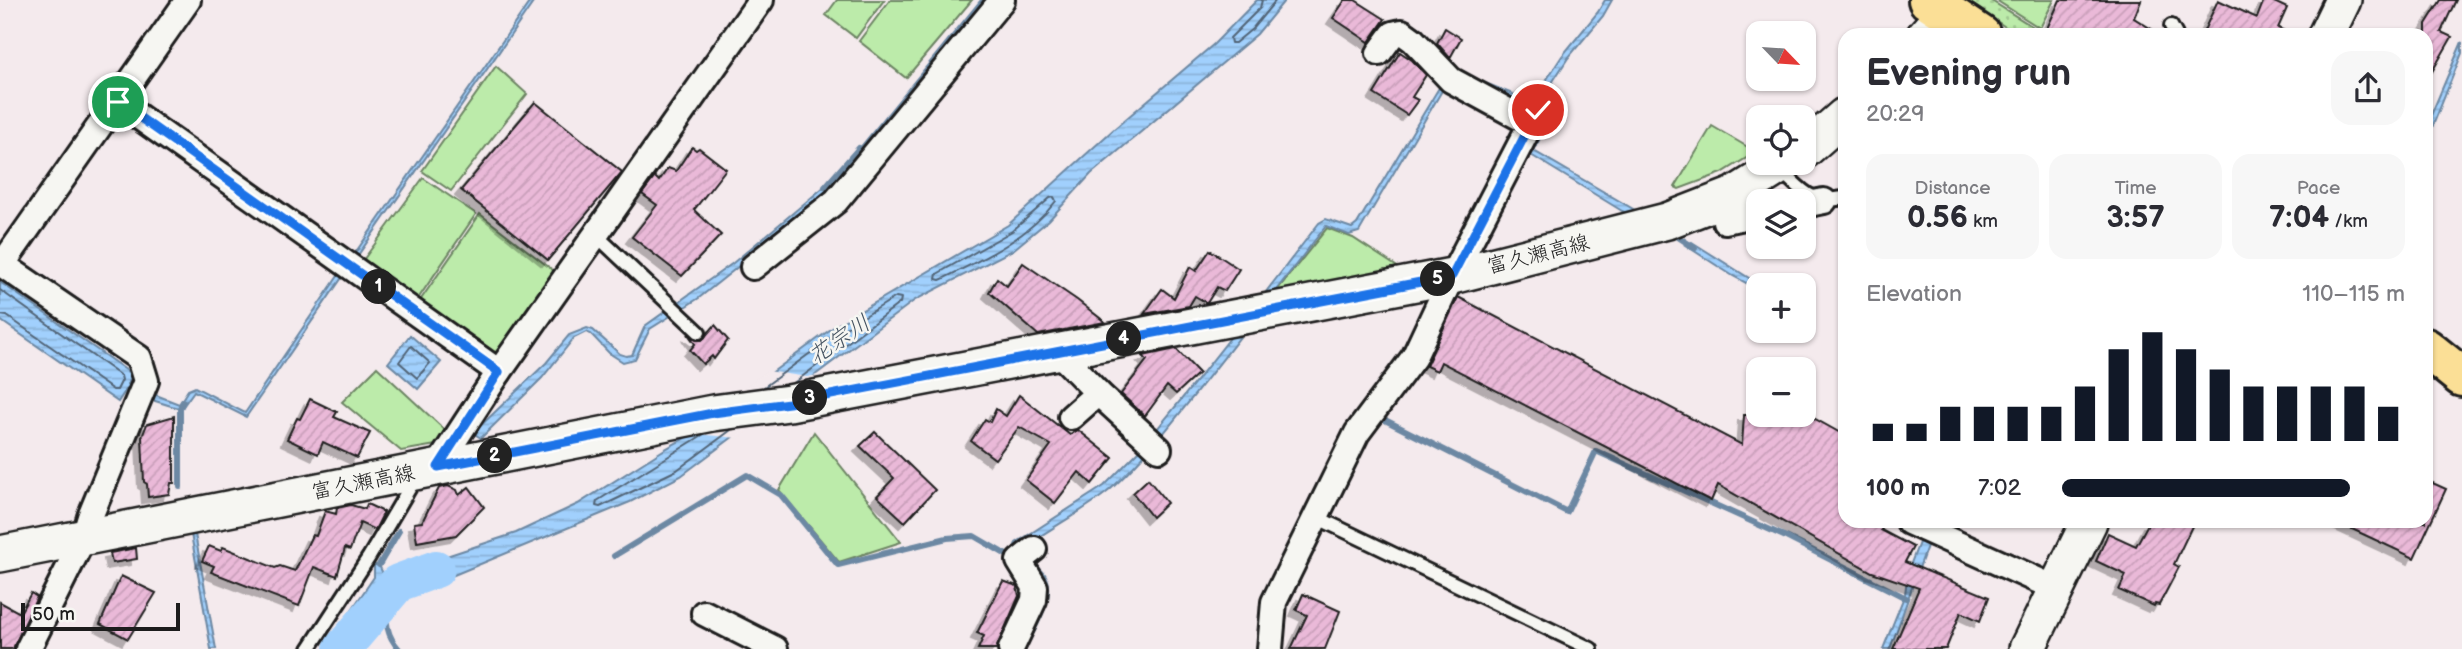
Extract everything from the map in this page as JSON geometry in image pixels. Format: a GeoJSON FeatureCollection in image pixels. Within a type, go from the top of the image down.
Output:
{"type":"FeatureCollection","features":[{"type":"Feature","properties":{"kind":"main road"},"geometry":{"type":"LineString","coordinates":[[2329,28],[2343,0]]}},
{"type":"Feature","properties":{"kind":"main road"},"geometry":{"type":"LineString","coordinates":[[1933,16],[1963,28]]}},
{"type":"Feature","properties":{"kind":"main road","name":"富久瀬高線"},"geometry":{"type":"LineString","coordinates":[[1816,138],[1838,121]]}},
{"type":"Feature","properties":{"kind":"main road","name":"富久瀬高線"},"geometry":{"type":"LineString","coordinates":[[0,554],[713,413],[789,403],[1452,276],[1667,221],[1734,195],[1765,175]]}},
{"type":"Feature","properties":{"kind":"main road"},"geometry":{"type":"LineString","coordinates":[[2433,354],[2462,377]]}},
{"type":"Feature","properties":{"kind":"main road"},"geometry":{"type":"LineString","coordinates":[[2028,649],[2086,528]]}},
{"type":"Feature","properties":{"kind":"street"},"geometry":{"type":"LineString","coordinates":[[28,649],[84,537],[146,381],[139,358],[1,264],[188,0]]}},
{"type":"Feature","properties":{"kind":"street"},"geometry":{"type":"LineString","coordinates":[[429,469],[761,0]]}},
{"type":"Feature","properties":{"kind":"street"},"geometry":{"type":"LineString","coordinates":[[753,267],[836,201],[1002,0]]}},
{"type":"Feature","properties":{"kind":"street"},"geometry":{"type":"LineString","coordinates":[[1270,649],[1274,601],[1357,433],[1414,357],[1452,276],[1534,117],[1451,80],[1402,32],[1393,34],[1379,53]]}},
{"type":"Feature","properties":{"kind":"street"},"geometry":{"type":"LineString","coordinates":[[118,102],[499,372]]}},
{"type":"Feature","properties":{"kind":"street"},"geometry":{"type":"LineString","coordinates":[[1725,221],[1746,217]]}},
{"type":"Feature","properties":{"kind":"street"},"geometry":{"type":"LineString","coordinates":[[1057,351],[1158,449]]}},
{"type":"Feature","properties":{"kind":"street"},"geometry":{"type":"LineString","coordinates":[[1071,417],[1098,393]]}},
{"type":"Feature","properties":{"kind":"street"},"geometry":{"type":"LineString","coordinates":[[1922,528],[2057,589]]}},
{"type":"Feature","properties":{"kind":"street"},"geometry":{"type":"LineString","coordinates":[[1011,649],[1034,600],[1035,587],[1020,561],[1034,549]]}},
{"type":"Feature","properties":{"kind":"street"},"geometry":{"type":"LineString","coordinates":[[704,612],[775,649]]}},
{"type":"Feature","properties":{"kind":"lane"},"geometry":{"type":"LineString","coordinates":[[1798,175],[1811,198],[1824,201]]}},
{"type":"Feature","properties":{"kind":"lane"},"geometry":{"type":"LineString","coordinates":[[596,235],[699,332]]}},
{"type":"Feature","properties":{"kind":"lane"},"geometry":{"type":"LineString","coordinates":[[309,649],[429,469]]}},
{"type":"Feature","properties":{"kind":"lane"},"geometry":{"type":"LineString","coordinates":[[1316,517],[1591,649]]}},
{"type":"Feature","properties":{"kind":"green space"},"geometry":{"type":"Polygon","coordinates":[[[837,0],[884,0],[856,38],[826,15],[837,0]]]}},
{"type":"Feature","properties":{"kind":"green space"},"geometry":{"type":"Polygon","coordinates":[[[890,0],[972,0],[906,78],[859,41],[890,0]]]}},
{"type":"Feature","properties":{"kind":"green space"},"geometry":{"type":"Polygon","coordinates":[[[1966,0],[1990,0],[2035,28],[2007,28],[1966,0]]]}},
{"type":"Feature","properties":{"kind":"green space"},"geometry":{"type":"Polygon","coordinates":[[[1996,0],[2054,0],[2040,28],[1996,0]]]}},
{"type":"Feature","properties":{"kind":"green space"},"geometry":{"type":"Polygon","coordinates":[[[496,66],[527,94],[451,191],[422,171],[496,66]]]}},
{"type":"Feature","properties":{"kind":"green space"},"geometry":{"type":"Polygon","coordinates":[[[1712,126],[1746,146],[1746,158],[1722,173],[1679,189],[1675,187],[1712,126]]]}},
{"type":"Feature","properties":{"kind":"green space"},"geometry":{"type":"Polygon","coordinates":[[[423,178],[476,214],[415,303],[361,263],[423,178]]]}},
{"type":"Feature","properties":{"kind":"green space"},"geometry":{"type":"Polygon","coordinates":[[[480,214],[554,271],[503,351],[487,353],[417,305],[480,214]]]}},
{"type":"Feature","properties":{"kind":"green space"},"geometry":{"type":"Polygon","coordinates":[[[1327,228],[1353,238],[1402,270],[1270,299],[1327,228]]]}},
{"type":"Feature","properties":{"kind":"green space"},"geometry":{"type":"Polygon","coordinates":[[[377,367],[447,432],[436,445],[401,451],[342,402],[377,367]]]}},
{"type":"Feature","properties":{"kind":"green space"},"geometry":{"type":"Polygon","coordinates":[[[814,432],[901,542],[839,562],[779,490],[814,432]]]}},
{"type":"Feature","properties":{"kind":"water"},"geometry":{"type":"Polygon","coordinates":[[[531,0],[535,0],[356,258],[353,256],[531,0]]]}},
{"type":"Feature","properties":{"kind":"water"},"geometry":{"type":"Polygon","coordinates":[[[981,0],[989,0],[837,182],[699,298],[650,329],[635,359],[623,362],[586,332],[574,338],[542,378],[481,438],[473,433],[546,363],[569,335],[587,328],[593,330],[620,354],[632,355],[645,326],[733,263],[837,176],[981,0]]]}},
{"type":"Feature","properties":{"kind":"water"},"geometry":{"type":"Polygon","coordinates":[[[1257,0],[1285,0],[1257,34],[1091,174],[1049,220],[1013,250],[915,300],[681,476],[630,502],[390,604],[389,575],[516,533],[578,504],[696,432],[835,326],[1008,225],[1114,129],[1214,44],[1257,0]]]}},
{"type":"Feature","properties":{"kind":"water"},"geometry":{"type":"Polygon","coordinates":[[[1605,0],[1612,0],[1603,16],[1568,58],[1532,110],[1451,69],[1532,102],[1562,56],[1605,0]]]}},
{"type":"Feature","properties":{"kind":"water"},"geometry":{"type":"Polygon","coordinates":[[[2462,42],[2462,53],[2433,126],[2433,110],[2462,42]]]}},
{"type":"Feature","properties":{"kind":"water"},"geometry":{"type":"Polygon","coordinates":[[[1440,86],[1443,89],[1359,232],[1349,235],[1326,226],[1158,440],[1152,435],[1319,223],[1326,219],[1352,228],[1357,224],[1440,86]]]}},
{"type":"Feature","properties":{"kind":"water"},"geometry":{"type":"Polygon","coordinates":[[[1543,123],[1545,127],[1534,151],[1640,213],[1654,227],[1622,211],[1526,152],[1543,123]]]}},
{"type":"Feature","properties":{"kind":"water"},"geometry":{"type":"Polygon","coordinates":[[[1692,242],[1746,276],[1746,283],[1733,276],[1685,245],[1692,242]]]}},
{"type":"Feature","properties":{"kind":"water"},"geometry":{"type":"Polygon","coordinates":[[[340,273],[343,276],[246,417],[194,391],[181,409],[152,400],[127,388],[118,402],[0,320],[0,282],[133,375],[128,384],[179,404],[188,390],[195,387],[245,413],[340,273]]]}},
{"type":"Feature","properties":{"kind":"water"},"geometry":{"type":"Polygon","coordinates":[[[410,335],[441,362],[418,389],[388,363],[410,335]]]}},
{"type":"Feature","properties":{"kind":"water"},"geometry":{"type":"Polygon","coordinates":[[[1145,445],[1148,451],[1112,488],[1020,550],[1045,574],[1049,582],[1049,592],[1044,612],[1026,649],[1019,649],[1043,595],[1011,554],[1016,543],[1104,486],[1145,445]]]}},
{"type":"Feature","properties":{"kind":"water"},"geometry":{"type":"Polygon","coordinates":[[[191,534],[195,534],[216,649],[211,649],[191,534]]]}},
{"type":"Feature","properties":{"kind":"water"},"geometry":{"type":"Polygon","coordinates":[[[1920,540],[1928,543],[1890,649],[1883,649],[1905,594],[1908,571],[1920,540]]]}},
{"type":"Feature","properties":{"kind":"water"},"geometry":{"type":"Polygon","coordinates":[[[374,565],[379,565],[384,576],[386,604],[358,649],[325,649],[374,577],[374,565]]]}},
{"type":"Feature","properties":{"kind":"pier"},"geometry":{"type":"Polygon","coordinates":[[[768,371],[807,377],[823,374],[738,438],[696,434],[738,393],[768,371]]]}},
{"type":"Feature","properties":{"kind":"building"},"geometry":{"type":"Polygon","coordinates":[[[1345,0],[1355,0],[1385,19],[1369,42],[1333,18],[1345,0]]]}},
{"type":"Feature","properties":{"kind":"building"},"geometry":{"type":"Polygon","coordinates":[[[2060,0],[2141,0],[2134,18],[2150,28],[2047,28],[2060,0]]]}},
{"type":"Feature","properties":{"kind":"building"},"geometry":{"type":"Polygon","coordinates":[[[2218,0],[2257,18],[2264,0],[2287,8],[2278,28],[2205,28],[2218,0]]]}},
{"type":"Feature","properties":{"kind":"building"},"geometry":{"type":"Polygon","coordinates":[[[2441,0],[2456,0],[2441,32],[2452,37],[2433,70],[2433,28],[2426,28],[2441,0]]]}},
{"type":"Feature","properties":{"kind":"building"},"geometry":{"type":"Polygon","coordinates":[[[1445,28],[1461,38],[1450,58],[1437,43],[1445,28]]]}},
{"type":"Feature","properties":{"kind":"building"},"geometry":{"type":"Polygon","coordinates":[[[1400,52],[1426,75],[1412,97],[1418,100],[1407,115],[1374,94],[1400,52]]]}},
{"type":"Feature","properties":{"kind":"building"},"geometry":{"type":"Polygon","coordinates":[[[535,102],[622,172],[548,260],[461,190],[535,102]]]}},
{"type":"Feature","properties":{"kind":"building"},"geometry":{"type":"Polygon","coordinates":[[[692,147],[696,150],[699,148],[726,169],[694,210],[721,235],[682,276],[632,237],[657,205],[642,194],[655,177],[659,181],[668,168],[676,171],[692,147]]]}},
{"type":"Feature","properties":{"kind":"building"},"geometry":{"type":"Polygon","coordinates":[[[1210,250],[1239,269],[1225,291],[1217,287],[1207,303],[1195,296],[1189,306],[1144,314],[1162,289],[1174,298],[1190,267],[1196,271],[1210,250]]]}},
{"type":"Feature","properties":{"kind":"building"},"geometry":{"type":"Polygon","coordinates":[[[1023,263],[1105,322],[1038,335],[989,292],[997,278],[1007,286],[1023,263]]]}},
{"type":"Feature","properties":{"kind":"building"},"geometry":{"type":"Polygon","coordinates":[[[1458,297],[1742,445],[1744,415],[1746,427],[1816,427],[1816,419],[1838,432],[1838,528],[1882,528],[1881,530],[1913,547],[1905,562],[1989,597],[1980,621],[1961,612],[1946,649],[1893,649],[1919,588],[1872,572],[1718,485],[1711,501],[1441,362],[1437,371],[1426,366],[1458,297]]]}},
{"type":"Feature","properties":{"kind":"building"},"geometry":{"type":"Polygon","coordinates":[[[715,325],[728,340],[714,359],[712,356],[703,364],[690,350],[695,344],[688,334],[696,340],[702,340],[715,325]]]}},
{"type":"Feature","properties":{"kind":"building"},"geometry":{"type":"Polygon","coordinates":[[[1176,349],[1199,373],[1176,394],[1167,386],[1145,416],[1121,394],[1147,360],[1143,356],[1176,349]]]}},
{"type":"Feature","properties":{"kind":"building"},"geometry":{"type":"Polygon","coordinates":[[[1019,395],[1070,435],[1078,430],[1113,458],[1092,484],[1079,472],[1055,503],[1026,480],[1051,445],[1019,427],[995,459],[971,441],[985,419],[990,422],[996,409],[1006,416],[1019,395]]]}},
{"type":"Feature","properties":{"kind":"building"},"geometry":{"type":"Polygon","coordinates":[[[310,399],[337,412],[334,417],[370,433],[357,458],[323,442],[318,454],[287,439],[310,399]]]}},
{"type":"Feature","properties":{"kind":"building"},"geometry":{"type":"Polygon","coordinates":[[[174,416],[174,483],[171,483],[169,494],[148,497],[147,484],[144,482],[142,437],[147,424],[174,416]]]}},
{"type":"Feature","properties":{"kind":"building"},"geometry":{"type":"Polygon","coordinates":[[[875,432],[935,490],[905,522],[877,496],[894,478],[860,446],[875,432]]]}},
{"type":"Feature","properties":{"kind":"building"},"geometry":{"type":"Polygon","coordinates":[[[1148,479],[1167,503],[1152,517],[1133,493],[1148,479]]]}},
{"type":"Feature","properties":{"kind":"building"},"geometry":{"type":"Polygon","coordinates":[[[2433,483],[2446,489],[2433,517],[2433,483]]]}},
{"type":"Feature","properties":{"kind":"building"},"geometry":{"type":"Polygon","coordinates":[[[448,486],[457,490],[459,495],[469,487],[484,507],[456,535],[417,542],[414,523],[422,522],[439,488],[448,486]]]}},
{"type":"Feature","properties":{"kind":"building"},"geometry":{"type":"Polygon","coordinates":[[[367,504],[384,512],[375,530],[360,523],[350,550],[345,548],[337,576],[314,567],[299,606],[211,572],[214,566],[202,561],[209,546],[221,551],[223,547],[275,568],[280,566],[295,571],[312,535],[316,536],[325,511],[336,514],[337,508],[351,505],[365,509],[367,504]]]}},
{"type":"Feature","properties":{"kind":"building"},"geometry":{"type":"Polygon","coordinates":[[[2146,528],[2191,528],[2174,564],[2179,567],[2159,605],[2154,606],[2119,590],[2126,575],[2096,561],[2108,533],[2136,546],[2146,528]]]}},
{"type":"Feature","properties":{"kind":"building"},"geometry":{"type":"Polygon","coordinates":[[[2350,528],[2428,528],[2414,558],[2350,528]]]}},
{"type":"Feature","properties":{"kind":"building"},"geometry":{"type":"Polygon","coordinates":[[[136,548],[137,559],[112,563],[110,553],[136,548]]]}},
{"type":"Feature","properties":{"kind":"building"},"geometry":{"type":"Polygon","coordinates":[[[121,576],[156,593],[128,639],[100,624],[121,576]]]}},
{"type":"Feature","properties":{"kind":"building"},"geometry":{"type":"Polygon","coordinates":[[[1003,581],[1017,586],[1019,596],[996,649],[978,649],[984,636],[977,633],[1003,581]]]}},
{"type":"Feature","properties":{"kind":"building"},"geometry":{"type":"Polygon","coordinates":[[[31,593],[37,597],[13,649],[0,649],[0,602],[20,613],[31,593]]]}},
{"type":"Feature","properties":{"kind":"building"},"geometry":{"type":"Polygon","coordinates":[[[1303,594],[1340,611],[1325,649],[1291,649],[1307,615],[1296,610],[1303,594]]]}},
{"type":"Feature","properties":{"kind":"waterway"},"geometry":{"type":"LineString","coordinates":[[825,187],[859,148]]}},
{"type":"Feature","properties":{"kind":"waterway"},"geometry":{"type":"LineString","coordinates":[[1672,233],[1695,248]]}},
{"type":"Feature","properties":{"kind":"waterway"},"geometry":{"type":"LineString","coordinates":[[180,487],[180,408],[183,402]]}},
{"type":"Feature","properties":{"kind":"waterway"},"geometry":{"type":"LineString","coordinates":[[1375,420],[1385,420],[1567,512],[1596,451],[1786,537],[1906,598]]}},
{"type":"Feature","properties":{"kind":"waterway"},"geometry":{"type":"LineString","coordinates":[[614,556],[747,475],[781,495],[838,565],[947,538],[974,536],[1010,557],[1013,555]]}},
{"type":"Feature","properties":{"kind":"waterway"},"geometry":{"type":"LineString","coordinates":[[379,565],[399,531]]}},
{"type":"Feature","properties":{"kind":"waterway","name":"花宗川"},"geometry":{"type":"LineString","coordinates":[[342,649],[398,583],[436,569]]}},
{"type":"Feature","properties":{"kind":"waterway"},"geometry":{"type":"LineString","coordinates":[[387,596],[388,630],[399,649]]}},
{"type":"Feature","properties":{"kind":"route"},"geometry":{"type":"LineString","coordinates":[[118,102],[499,372],[438,467],[713,413],[789,403],[1452,276],[1538,110]]}}]}
